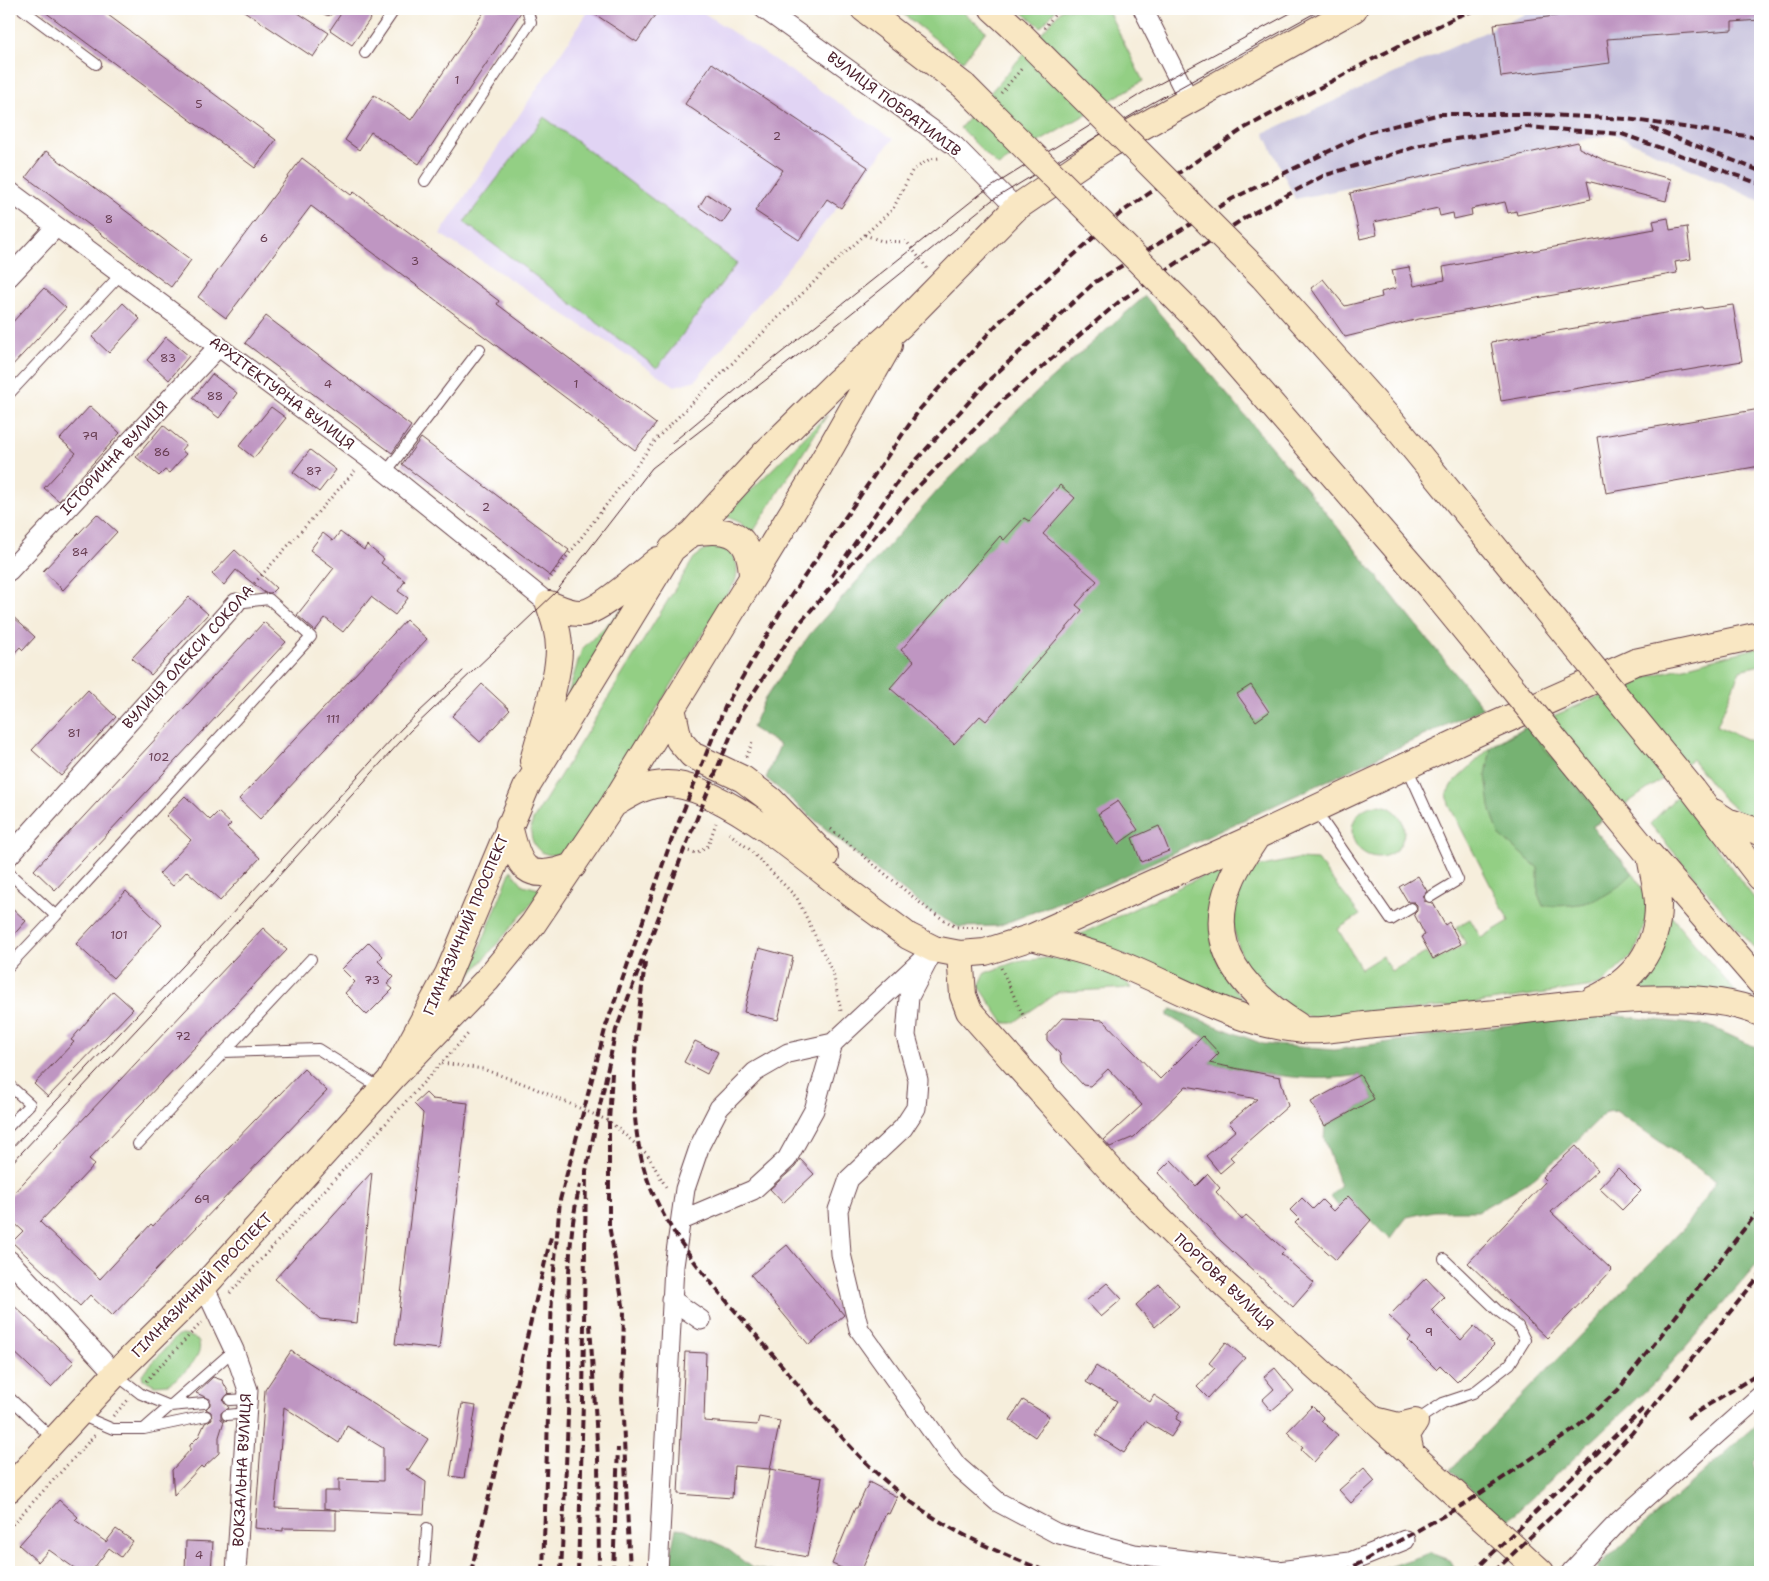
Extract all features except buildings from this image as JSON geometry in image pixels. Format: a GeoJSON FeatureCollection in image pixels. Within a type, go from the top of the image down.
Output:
{"type":"FeatureCollection","features":[{"type":"Feature","properties":{"kind":"main road"},"geometry":{"type":"LineString","coordinates":[[864,9],[964,86],[1203,326],[1429,586],[1648,853],[1760,982]]}},
{"type":"Feature","properties":{"kind":"main road"},"geometry":{"type":"LineString","coordinates":[[993,9],[1262,277],[1393,422],[1701,800],[1760,877]]}},
{"type":"Feature","properties":{"kind":"main road"},"geometry":{"type":"LineString","coordinates":[[543,599],[566,611],[582,613],[597,608],[682,541],[764,454],[837,382],[901,325],[1016,208],[1108,146],[1354,9]]}},
{"type":"Feature","properties":{"kind":"main road","name":"ГІМНАЗИЧНИЙ ПРОСПЕКТ"},"geometry":{"type":"LineString","coordinates":[[9,1489],[115,1374],[209,1297],[387,1084],[487,980],[533,924],[613,805],[752,575],[815,475],[901,325]]}},
{"type":"Feature","properties":{"kind":"main road"},"geometry":{"type":"LineString","coordinates":[[526,788],[682,541],[714,529],[733,533],[742,542],[751,558],[752,575]]}},
{"type":"Feature","properties":{"kind":"main road"},"geometry":{"type":"LineString","coordinates":[[526,788],[559,650],[557,626],[543,599]]}},
{"type":"Feature","properties":{"kind":"main road"},"geometry":{"type":"LineString","coordinates":[[613,805],[643,787],[667,783],[688,787],[730,806],[770,830],[908,936],[934,949],[960,954],[985,952],[1032,937],[1257,836],[1634,662],[1760,635]]}},
{"type":"Feature","properties":{"kind":"main road"},"geometry":{"type":"LineString","coordinates":[[672,708],[679,740],[692,755],[743,779],[771,800],[835,867],[868,906]]}},
{"type":"Feature","properties":{"kind":"main road","name":"ГІМНАЗИЧНИЙ ПРОСПЕКТ"},"geometry":{"type":"LineString","coordinates":[[387,1084],[448,974],[526,788]]}},
{"type":"Feature","properties":{"kind":"main road"},"geometry":{"type":"LineString","coordinates":[[1701,800],[1727,820],[1760,832]]}},
{"type":"Feature","properties":{"kind":"main road"},"geometry":{"type":"LineString","coordinates":[[509,825],[520,861],[528,870],[541,874],[573,866]]}},
{"type":"Feature","properties":{"kind":"main road"},"geometry":{"type":"LineString","coordinates":[[1257,836],[1230,883],[1222,926],[1228,955],[1239,975],[1253,992],[1270,1008],[1304,1030]]}},
{"type":"Feature","properties":{"kind":"main road"},"geometry":{"type":"LineString","coordinates":[[1585,1003],[1623,983],[1642,961],[1654,935],[1658,904],[1648,853]]}},
{"type":"Feature","properties":{"kind":"main road"},"geometry":{"type":"LineString","coordinates":[[1032,937],[1104,958],[1225,1012],[1259,1022],[1304,1030],[1446,1018],[1585,1003],[1682,999],[1722,1002],[1746,1007],[1760,1013]]}},
{"type":"Feature","properties":{"kind":"main road","name":"ПОРТОВА ВУЛИЦЯ"},"geometry":{"type":"LineString","coordinates":[[960,954],[963,995],[969,1010],[980,1025],[1132,1192],[1222,1282],[1541,1572]]}},
{"type":"Feature","properties":{"kind":"main road"},"geometry":{"type":"LineString","coordinates":[[1375,1420],[1399,1426],[1415,1422]]}},
{"type":"Feature","properties":{"kind":"main road"},"geometry":{"type":"LineString","coordinates":[[1411,1453],[1407,1435],[1415,1422]]}},
{"type":"Feature","properties":{"kind":"street","name":"ВУЛИЦЯ ПОБРАТИМІВ"},"geometry":{"type":"LineString","coordinates":[[764,9],[955,146],[1016,208]]}},
{"type":"Feature","properties":{"kind":"street"},"geometry":{"type":"LineString","coordinates":[[1143,9],[1189,100]]}},
{"type":"Feature","properties":{"kind":"street","name":"АРХІТЕКТУРНА ВУЛИЦЯ"},"geometry":{"type":"LineString","coordinates":[[9,191],[367,457],[543,599]]}},
{"type":"Feature","properties":{"kind":"street"},"geometry":{"type":"LineString","coordinates":[[9,278],[56,226]]}},
{"type":"Feature","properties":{"kind":"street","name":"ІСТОРИЧНА ВУЛИЦЯ"},"geometry":{"type":"LineString","coordinates":[[9,571],[219,346]]}},
{"type":"Feature","properties":{"kind":"street","name":"ВУЛИЦЯ ОЛЕКСИ СОКОЛА"},"geometry":{"type":"LineString","coordinates":[[9,856],[236,603]]}},
{"type":"Feature","properties":{"kind":"street"},"geometry":{"type":"LineString","coordinates":[[658,1572],[672,1328],[671,1299],[685,1189],[700,1145],[719,1108],[755,1072],[788,1053],[838,1038],[934,949]]}},
{"type":"Feature","properties":{"kind":"street"},"geometry":{"type":"LineString","coordinates":[[934,949],[909,997],[906,1036],[918,1080],[916,1108],[903,1128],[850,1179],[838,1210],[841,1254],[859,1329],[957,1466],[998,1502],[1056,1533],[1134,1554],[1279,1571],[1350,1562],[1405,1540]]}},
{"type":"Feature","properties":{"kind":"street"},"geometry":{"type":"LineString","coordinates":[[682,1220],[753,1190],[787,1159],[814,1110],[838,1038]]}},
{"type":"Feature","properties":{"kind":"street"},"geometry":{"type":"LineString","coordinates":[[9,1260],[115,1374]]}},
{"type":"Feature","properties":{"kind":"street","name":"ВОКЗАЛЬНА ВУЛИЦЯ"},"geometry":{"type":"LineString","coordinates":[[209,1297],[234,1350],[248,1390],[241,1404],[236,1572]]}},
{"type":"Feature","properties":{"kind":"street"},"geometry":{"type":"LineString","coordinates":[[671,1299],[701,1320]]}},
{"type":"Feature","properties":{"kind":"street"},"geometry":{"type":"LineString","coordinates":[[1571,1572],[1620,1520],[1760,1396]]}},
{"type":"Feature","properties":{"kind":"lane"},"geometry":{"type":"LineString","coordinates":[[22,9],[96,64]]}},
{"type":"Feature","properties":{"kind":"lane"},"geometry":{"type":"LineString","coordinates":[[365,53],[395,9]]}},
{"type":"Feature","properties":{"kind":"lane"},"geometry":{"type":"LineString","coordinates":[[425,181],[530,22],[527,9]]}},
{"type":"Feature","properties":{"kind":"lane"},"geometry":{"type":"LineString","coordinates":[[9,394],[121,274]]}},
{"type":"Feature","properties":{"kind":"lane"},"geometry":{"type":"LineString","coordinates":[[386,472],[480,349]]}},
{"type":"Feature","properties":{"kind":"lane"},"geometry":{"type":"LineString","coordinates":[[9,966],[311,637],[269,599],[236,603]]}},
{"type":"Feature","properties":{"kind":"lane"},"geometry":{"type":"LineString","coordinates":[[1407,766],[1458,880],[1430,897]]}},
{"type":"Feature","properties":{"kind":"lane"},"geometry":{"type":"LineString","coordinates":[[1315,809],[1390,920],[1411,908]]}},
{"type":"Feature","properties":{"kind":"lane"},"geometry":{"type":"LineString","coordinates":[[9,874],[56,916]]}},
{"type":"Feature","properties":{"kind":"lane"},"geometry":{"type":"LineString","coordinates":[[138,1144],[311,959]]}},
{"type":"Feature","properties":{"kind":"lane"},"geometry":{"type":"LineString","coordinates":[[224,1052],[318,1049],[387,1084]]}},
{"type":"Feature","properties":{"kind":"lane"},"geometry":{"type":"LineString","coordinates":[[9,1084],[30,1104],[9,1126]]}},
{"type":"Feature","properties":{"kind":"lane"},"geometry":{"type":"LineString","coordinates":[[1415,1422],[1443,1403],[1473,1393],[1510,1364],[1525,1340],[1518,1326],[1498,1311],[1444,1259]]}},
{"type":"Feature","properties":{"kind":"lane"},"geometry":{"type":"LineString","coordinates":[[144,1429],[234,1350]]}},
{"type":"Feature","properties":{"kind":"lane"},"geometry":{"type":"LineString","coordinates":[[115,1374],[141,1394],[170,1406],[204,1403]]}},
{"type":"Feature","properties":{"kind":"lane"},"geometry":{"type":"LineString","coordinates":[[9,1397],[54,1440]]}},
{"type":"Feature","properties":{"kind":"lane"},"geometry":{"type":"LineString","coordinates":[[227,1415],[241,1404]]}},
{"type":"Feature","properties":{"kind":"lane"},"geometry":{"type":"LineString","coordinates":[[79,1414],[113,1429],[144,1429],[206,1416]]}},
{"type":"Feature","properties":{"kind":"lane"},"geometry":{"type":"LineString","coordinates":[[424,1572],[427,1528]]}},
{"type":"Feature","properties":{"kind":"path"},"geometry":{"type":"LineString","coordinates":[[1043,33],[1045,26],[1059,9]]}},
{"type":"Feature","properties":{"kind":"path"},"geometry":{"type":"LineString","coordinates":[[997,97],[1028,62]]}},
{"type":"Feature","properties":{"kind":"path"},"geometry":{"type":"LineString","coordinates":[[543,599],[659,436],[803,292],[892,209],[912,172],[930,159],[944,158],[955,146]]}},
{"type":"Feature","properties":{"kind":"path"},"geometry":{"type":"LineString","coordinates":[[865,235],[882,241],[907,242],[942,284]]}},
{"type":"Feature","properties":{"kind":"path","name":"ВУЛИЦЯ ОЛЕКСИ СОКОЛА"},"geometry":{"type":"LineString","coordinates":[[236,603],[367,457]]}},
{"type":"Feature","properties":{"kind":"path"},"geometry":{"type":"LineString","coordinates":[[711,819],[749,849],[797,898],[833,973],[838,1038]]}},
{"type":"Feature","properties":{"kind":"path"},"geometry":{"type":"LineString","coordinates":[[823,822],[936,915],[956,926],[994,929],[996,949],[1001,968],[1026,1022]]}},
{"type":"Feature","properties":{"kind":"path"},"geometry":{"type":"LineString","coordinates":[[684,850],[696,853],[708,846],[716,823]]}},
{"type":"Feature","properties":{"kind":"path"},"geometry":{"type":"LineString","coordinates":[[209,1297],[255,1268],[474,1027]]}},
{"type":"Feature","properties":{"kind":"path"},"geometry":{"type":"LineString","coordinates":[[442,1063],[483,1069],[527,1085],[609,1121],[647,1154],[682,1220]]}},
{"type":"Feature","properties":{"kind":"shaded area"},"geometry":{"type":"Polygon","coordinates":[[[590,9],[698,9],[893,139],[696,380],[675,386],[440,234],[590,9]]]}},
{"type":"Feature","properties":{"kind":"shaded area"},"geometry":{"type":"Polygon","coordinates":[[[1536,9],[1760,9],[1760,201],[1614,134],[1295,199],[1264,133],[1536,9]]]}},
{"type":"Feature","properties":{"kind":"green space"},"geometry":{"type":"Polygon","coordinates":[[[897,9],[959,9],[986,31],[963,61],[897,9]]]}},
{"type":"Feature","properties":{"kind":"green space"},"geometry":{"type":"Polygon","coordinates":[[[1018,9],[1056,9],[1041,27],[1018,9]]]}},
{"type":"Feature","properties":{"kind":"green space"},"geometry":{"type":"Polygon","coordinates":[[[1062,9],[1107,9],[1143,81],[998,166],[960,128],[1062,9]]]}},
{"type":"Feature","properties":{"kind":"green space"},"geometry":{"type":"Polygon","coordinates":[[[544,117],[737,263],[657,368],[464,222],[544,117]]]}},
{"type":"Feature","properties":{"kind":"green space"},"geometry":{"type":"Polygon","coordinates":[[[1145,296],[1318,503],[1483,708],[1106,884],[998,926],[959,927],[928,910],[841,842],[766,778],[780,745],[752,728],[764,700],[810,634],[940,488],[1043,386],[1145,296]]]}},
{"type":"Feature","properties":{"kind":"green space"},"geometry":{"type":"Polygon","coordinates":[[[827,415],[750,537],[741,523],[725,516],[827,415]]]}},
{"type":"Feature","properties":{"kind":"green space"},"geometry":{"type":"Polygon","coordinates":[[[709,547],[723,549],[733,556],[737,568],[735,582],[574,843],[566,850],[557,854],[549,855],[542,852],[532,840],[533,820],[694,558],[709,547]]]}},
{"type":"Feature","properties":{"kind":"green space"},"geometry":{"type":"Polygon","coordinates":[[[629,603],[561,716],[582,649],[629,603]]]}},
{"type":"Feature","properties":{"kind":"green space"},"geometry":{"type":"Polygon","coordinates":[[[1760,647],[1760,665],[1740,670],[1717,726],[1757,744],[1760,742],[1760,821],[1737,811],[1721,796],[1692,759],[1592,827],[1633,873],[1642,888],[1647,905],[1646,919],[1635,953],[1600,985],[1456,1006],[1313,1018],[1295,1012],[1245,969],[1233,927],[1234,907],[1241,883],[1253,868],[1297,859],[1317,860],[1360,915],[1338,929],[1361,969],[1382,956],[1391,971],[1426,953],[1432,962],[1466,944],[1456,927],[1470,919],[1481,938],[1509,921],[1449,805],[1447,793],[1452,784],[1491,747],[1509,735],[1642,678],[1760,647]]]}},
{"type":"Feature","properties":{"kind":"green space"},"geometry":{"type":"Polygon","coordinates":[[[1526,727],[1604,818],[1592,827],[1633,873],[1602,897],[1571,905],[1543,906],[1538,894],[1538,868],[1499,835],[1490,807],[1486,775],[1491,747],[1526,727]]]}},
{"type":"Feature","properties":{"kind":"green space"},"geometry":{"type":"Polygon","coordinates":[[[1677,796],[1760,906],[1760,955],[1650,824],[1677,796]]]}},
{"type":"Feature","properties":{"kind":"green space"},"geometry":{"type":"Polygon","coordinates":[[[1373,805],[1383,805],[1397,812],[1404,826],[1404,836],[1397,850],[1383,857],[1373,857],[1363,853],[1356,846],[1352,836],[1352,826],[1356,816],[1363,809],[1373,805]]]}},
{"type":"Feature","properties":{"kind":"green space"},"geometry":{"type":"Polygon","coordinates":[[[1228,864],[1217,960],[1229,983],[1254,1009],[1077,936],[1228,864]]]}},
{"type":"Feature","properties":{"kind":"green space"},"geometry":{"type":"Polygon","coordinates":[[[511,870],[523,885],[543,890],[468,978],[511,870]]]}},
{"type":"Feature","properties":{"kind":"green space"},"geometry":{"type":"Polygon","coordinates":[[[1671,916],[1739,996],[1632,991],[1663,943],[1671,916]]]}},
{"type":"Feature","properties":{"kind":"green space"},"geometry":{"type":"Polygon","coordinates":[[[1046,958],[1093,964],[1115,973],[1131,988],[1058,992],[1013,1023],[1004,1023],[979,986],[985,973],[1015,962],[1046,958]]]}},
{"type":"Feature","properties":{"kind":"green space"},"geometry":{"type":"Polygon","coordinates":[[[1172,1009],[1263,1044],[1334,1050],[1592,1013],[1709,1026],[1760,1049],[1760,1261],[1655,1382],[1505,1523],[1450,1470],[1685,1227],[1716,1181],[1616,1111],[1606,1112],[1564,1153],[1527,1183],[1478,1211],[1434,1211],[1407,1217],[1390,1239],[1348,1197],[1338,1206],[1330,1196],[1340,1186],[1324,1138],[1325,1126],[1374,1099],[1360,1075],[1303,1078],[1266,1074],[1209,1063],[1219,1052],[1203,1036],[1168,1016],[1168,1012],[1172,1009]]]}},
{"type":"Feature","properties":{"kind":"green space"},"geometry":{"type":"Polygon","coordinates":[[[181,1335],[193,1337],[199,1342],[196,1357],[190,1366],[168,1384],[155,1385],[143,1379],[142,1374],[175,1338],[181,1335]]]}},
{"type":"Feature","properties":{"kind":"green space"},"geometry":{"type":"Polygon","coordinates":[[[1760,1422],[1760,1454],[1753,1461],[1760,1492],[1760,1572],[1597,1572],[1598,1567],[1760,1422]]]}},
{"type":"Feature","properties":{"kind":"green space"},"geometry":{"type":"Polygon","coordinates":[[[676,1528],[685,1529],[725,1547],[752,1568],[775,1572],[667,1572],[676,1528]]]}},
{"type":"Feature","properties":{"kind":"green space"},"geometry":{"type":"Polygon","coordinates":[[[1430,1553],[1449,1560],[1457,1572],[1373,1572],[1430,1553]]]}},
{"type":"Feature","properties":{"kind":"tram line"},"geometry":{"type":"LineString","coordinates":[[672,443],[772,360],[983,192],[1144,92],[1298,9]]}},
{"type":"Feature","properties":{"kind":"tram line"},"geometry":{"type":"LineString","coordinates":[[9,1166],[238,921],[410,731],[556,592],[652,468],[833,328],[991,201],[1150,104],[1322,9]]}},
{"type":"Feature","properties":{"kind":"tram line"},"geometry":{"type":"LineString","coordinates":[[9,1151],[230,916],[402,728],[463,671]]}},
{"type":"Feature","properties":{"kind":"railway"},"geometry":{"type":"LineString","coordinates":[[543,1572],[552,1294],[560,1200],[606,1026],[670,844],[725,707],[784,606],[920,409],[998,323],[1122,212],[1243,129],[1373,59],[1458,16],[1478,9]]}},
{"type":"Feature","properties":{"kind":"railway"},"geometry":{"type":"LineString","coordinates":[[832,576],[901,477],[987,382],[1095,282],[1232,199],[1366,133],[1440,114],[1526,114],[1627,119],[1760,138]]}},
{"type":"Feature","properties":{"kind":"railway"},"geometry":{"type":"LineString","coordinates":[[578,1572],[583,1402],[586,1171],[616,1030],[684,850],[740,713],[799,624],[913,492],[1004,399],[1120,301],[1246,217],[1323,176],[1421,145],[1526,127],[1622,134],[1760,184]]}},
{"type":"Feature","properties":{"kind":"railway"},"geometry":{"type":"LineString","coordinates":[[1651,128],[1760,171]]}},
{"type":"Feature","properties":{"kind":"railway"},"geometry":{"type":"LineString","coordinates":[[645,963],[634,1062],[637,1136],[642,1161],[651,1189],[680,1241],[718,1291],[831,1424],[889,1484],[907,1499],[944,1524],[1006,1555],[1048,1572]]}},
{"type":"Feature","properties":{"kind":"railway"},"geometry":{"type":"LineString","coordinates":[[612,1073],[609,1121],[609,1225],[624,1311],[622,1396],[630,1572]]}},
{"type":"Feature","properties":{"kind":"railway"},"geometry":{"type":"LineString","coordinates":[[561,1572],[567,1446],[570,1254],[575,1208],[580,1185]]}},
{"type":"Feature","properties":{"kind":"railway"},"geometry":{"type":"LineString","coordinates":[[1344,1572],[1466,1503],[1575,1429],[1618,1390],[1759,1210]]}},
{"type":"Feature","properties":{"kind":"railway"},"geometry":{"type":"LineString","coordinates":[[471,1572],[551,1237]]}},
{"type":"Feature","properties":{"kind":"railway"},"geometry":{"type":"LineString","coordinates":[[1494,1572],[1583,1486],[1632,1433],[1760,1275]]}},
{"type":"Feature","properties":{"kind":"railway"},"geometry":{"type":"LineString","coordinates":[[590,1324],[598,1457],[599,1572]]}},
{"type":"Feature","properties":{"kind":"railway"},"geometry":{"type":"LineString","coordinates":[[1687,1418],[1760,1373]]}},
{"type":"Feature","properties":{"kind":"railway"},"geometry":{"type":"LineString","coordinates":[[1473,1572],[1644,1408]]}},
{"type":"Feature","properties":{"kind":"railway"},"geometry":{"type":"LineString","coordinates":[[613,1572],[618,1448]]}}]}
